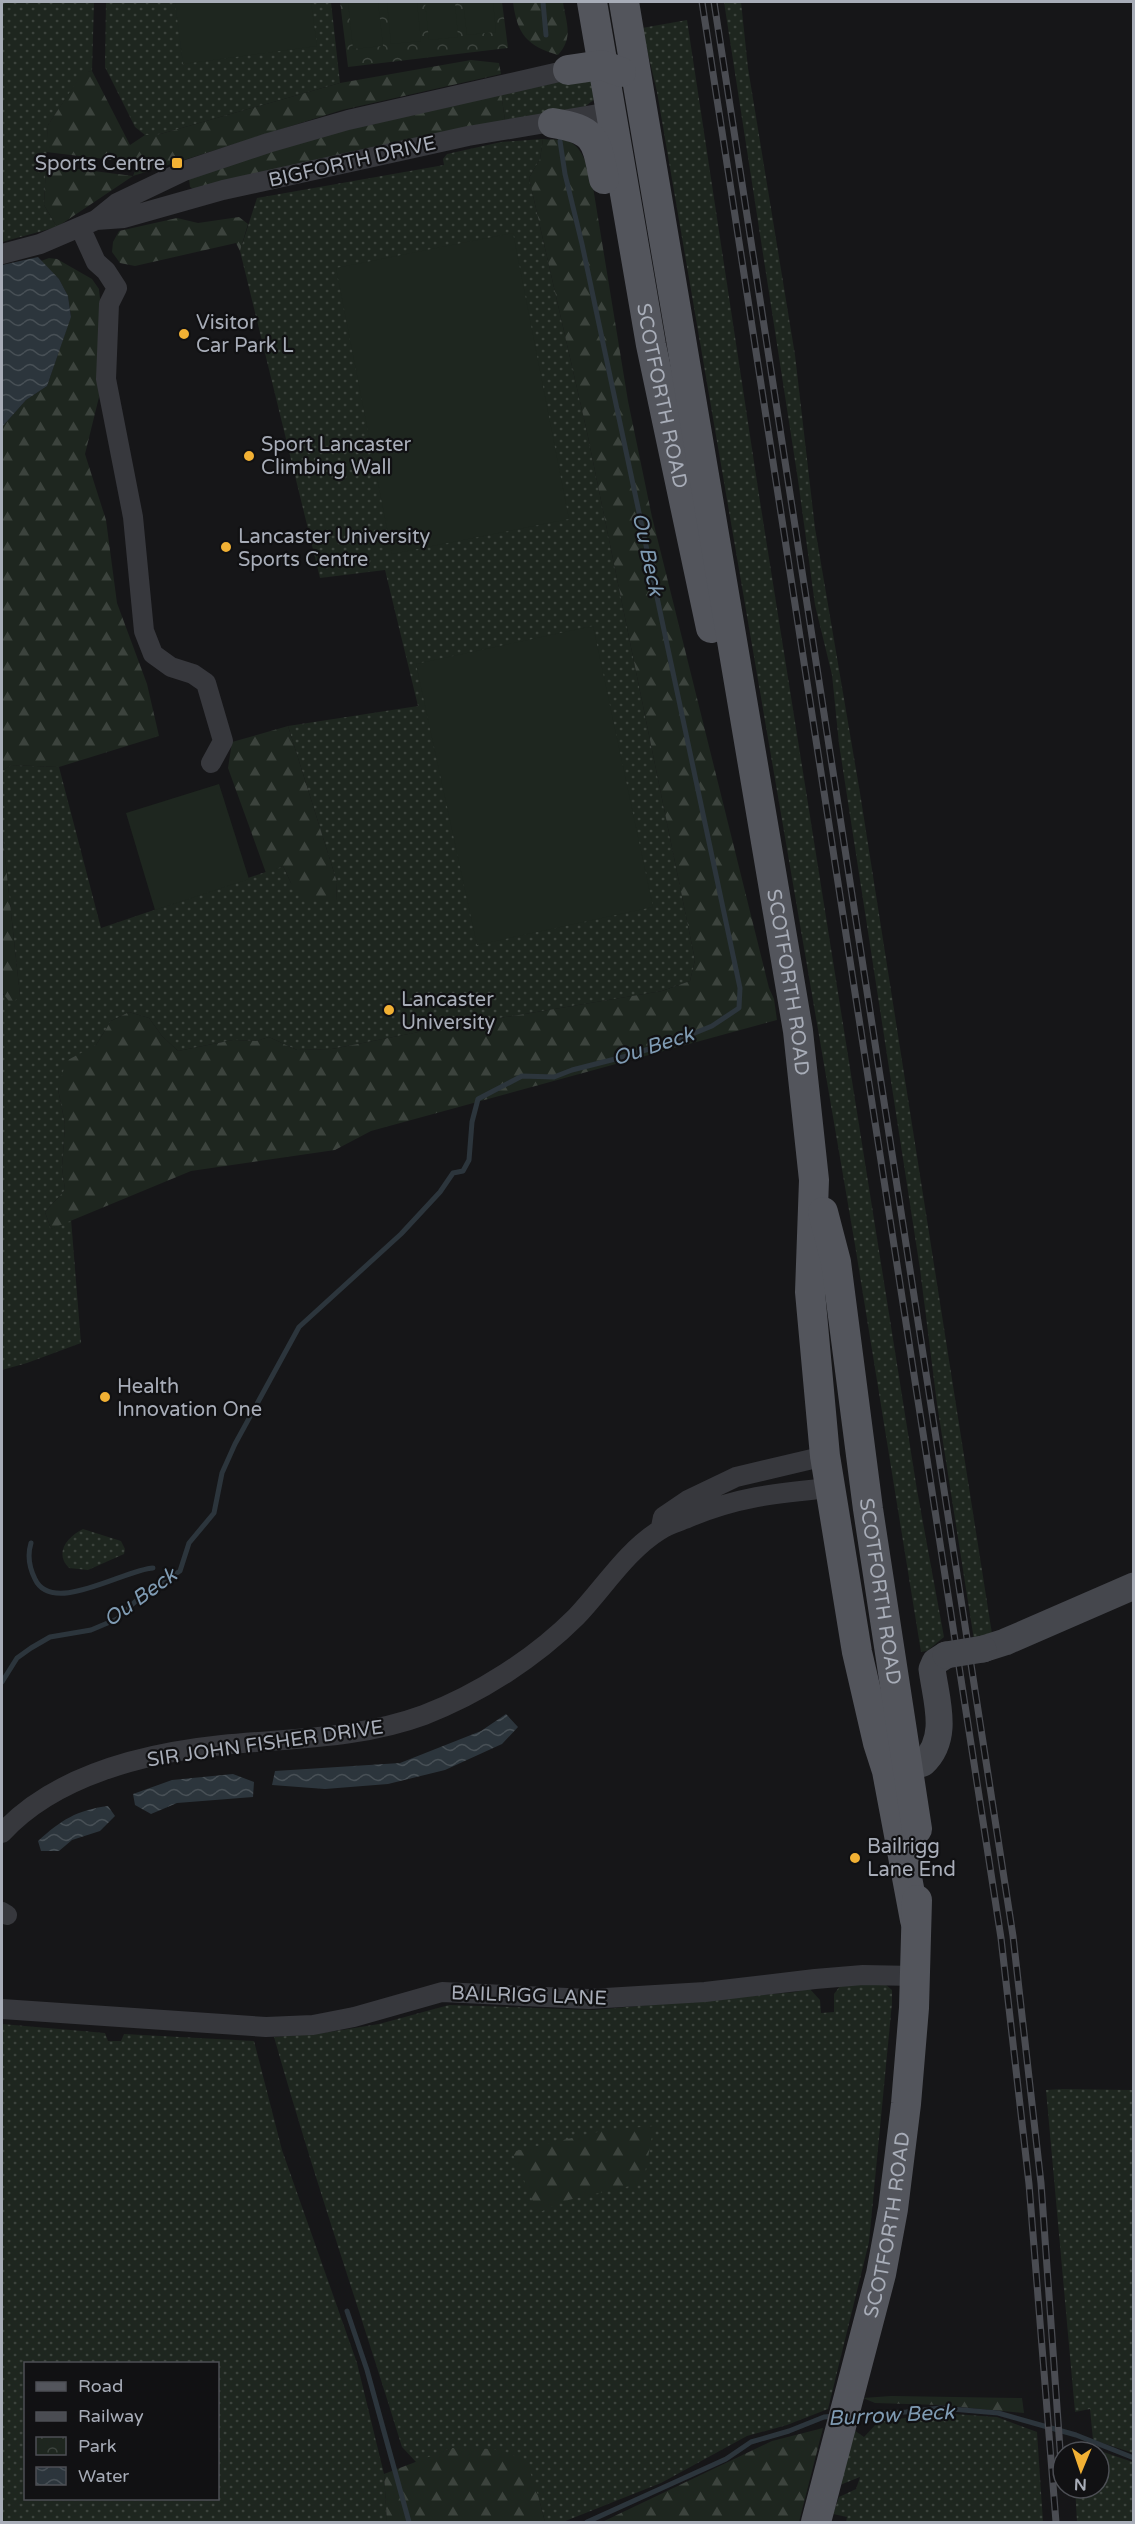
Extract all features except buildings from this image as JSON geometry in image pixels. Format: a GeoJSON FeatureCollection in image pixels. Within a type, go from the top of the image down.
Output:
{"type":"FeatureCollection","features":[{"type":"Feature","properties":{"kind":"main road","name":"SCOTFORTH ROAD"},"geometry":{"type":"LineString","coordinates":[[592,2],[653,355],[716,651],[757,786]]}},
{"type":"Feature","properties":{"kind":"main road","name":"SCOTFORTH ROAD"},"geometry":{"type":"LineString","coordinates":[[624,2],[797,1020],[814,1180],[810,1292],[844,1460],[886,1632],[898,1769],[921,1867],[915,1920],[915,1976],[906,2104],[893,2209],[881,2274],[816,2523]]}},
{"type":"Feature","properties":{"kind":"main road"},"geometry":{"type":"LineString","coordinates":[[568,70],[584,58],[597,36]]}},
{"type":"Feature","properties":{"kind":"main road"},"geometry":{"type":"LineString","coordinates":[[568,70],[602,65],[637,85],[610,112]]}},
{"type":"Feature","properties":{"kind":"main road"},"geometry":{"type":"LineString","coordinates":[[553,123],[572,126],[584,132],[597,145],[650,425],[686,576],[716,651]]}},
{"type":"Feature","properties":{"kind":"main road","name":"SCOTFORTH ROAD"},"geometry":{"type":"LineString","coordinates":[[814,1180],[836,1262],[844,1460],[830,1488],[858,1652],[878,1743],[898,1769]]}},
{"type":"Feature","properties":{"kind":"street","name":"BIGFORTH DRIVE"},"geometry":{"type":"LineString","coordinates":[[88,224],[117,203],[161,181],[268,142],[348,120],[568,70]]}},
{"type":"Feature","properties":{"kind":"street","name":"BIGFORTH DRIVE"},"geometry":{"type":"LineString","coordinates":[[2,254],[40,244],[88,224],[124,218],[215,192],[468,136],[610,112]]}},
{"type":"Feature","properties":{"kind":"street"},"geometry":{"type":"LineString","coordinates":[[88,224],[96,262],[106,271],[117,288],[110,304],[106,379],[133,517],[144,631],[153,654],[171,667],[193,674],[206,683],[224,741],[211,763]]}},
{"type":"Feature","properties":{"kind":"street","name":"SIR JOHN FISHER DRIVE"},"geometry":{"type":"LineString","coordinates":[[660,1530],[663,1517],[712,1487],[756,1471],[844,1460]]}},
{"type":"Feature","properties":{"kind":"street","name":"SIR JOHN FISHER DRIVE"},"geometry":{"type":"LineString","coordinates":[[2,1833],[37,1802],[56,1790],[94,1774],[132,1763],[174,1752],[221,1745],[299,1740],[360,1732],[418,1717],[456,1701],[531,1658],[576,1617],[615,1572],[660,1530],[705,1510],[748,1497],[830,1488]]}},
{"type":"Feature","properties":{"kind":"street"},"geometry":{"type":"LineString","coordinates":[[898,1769],[923,1763],[937,1742],[940,1720],[932,1670],[935,1662],[945,1655],[983,1649],[1005,1642],[1134,1586]]}},
{"type":"Feature","properties":{"kind":"street","name":"BAILRIGG LANE"},"geometry":{"type":"LineString","coordinates":[[2,2009],[266,2027],[324,2023],[442,1992],[589,1999],[705,1992],[815,1978],[863,1975],[915,1976]]}},
{"type":"Feature","properties":{"kind":"green space"},"geometry":{"type":"Polygon","coordinates":[[[2,2],[94,2],[92,71],[83,73],[48,125],[44,205],[57,227],[2,242],[2,2]]]}},
{"type":"Feature","properties":{"kind":"green space"},"geometry":{"type":"Polygon","coordinates":[[[106,2],[331,2],[340,83],[157,135],[145,135],[135,127],[105,67],[106,2]]]}},
{"type":"Feature","properties":{"kind":"green space"},"geometry":{"type":"Polygon","coordinates":[[[175,2],[311,2],[317,46],[183,64],[175,2]]]}},
{"type":"Feature","properties":{"kind":"green space"},"geometry":{"type":"Polygon","coordinates":[[[340,2],[502,2],[508,48],[348,67],[340,2]]]}},
{"type":"Feature","properties":{"kind":"green space"},"geometry":{"type":"Polygon","coordinates":[[[348,2],[378,2],[383,46],[353,49],[348,2]]]}},
{"type":"Feature","properties":{"kind":"green space"},"geometry":{"type":"Polygon","coordinates":[[[387,2],[417,2],[421,41],[391,44],[387,2]]]}},
{"type":"Feature","properties":{"kind":"green space"},"geometry":{"type":"Polygon","coordinates":[[[425,2],[455,2],[458,37],[429,40],[425,2]]]}},
{"type":"Feature","properties":{"kind":"green space"},"geometry":{"type":"Polygon","coordinates":[[[463,2],[493,2],[496,32],[467,35],[463,2]]]}},
{"type":"Feature","properties":{"kind":"green space"},"geometry":{"type":"Polygon","coordinates":[[[513,2],[563,2],[567,36],[558,55],[538,47],[525,37],[517,23],[513,2]]]}},
{"type":"Feature","properties":{"kind":"green space"},"geometry":{"type":"Polygon","coordinates":[[[724,2],[741,2],[748,68],[795,355],[815,528],[860,793],[992,1634],[974,1640],[937,1404],[920,1269],[839,744],[832,675],[815,605],[798,480],[724,2]]]}},
{"type":"Feature","properties":{"kind":"green space"},"geometry":{"type":"Polygon","coordinates":[[[687,20],[759,495],[917,1490],[944,1637],[927,1651],[921,1652],[855,1245],[657,92],[642,28],[687,20]]]}},
{"type":"Feature","properties":{"kind":"green space"},"geometry":{"type":"Polygon","coordinates":[[[471,60],[499,63],[501,74],[342,110],[133,176],[138,163],[46,152],[48,125],[83,72],[92,71],[130,145],[145,135],[157,135],[340,83],[471,60]]]}},
{"type":"Feature","properties":{"kind":"green space"},"geometry":{"type":"Polygon","coordinates":[[[584,78],[593,82],[595,99],[583,108],[505,121],[501,92],[584,78]]]}},
{"type":"Feature","properties":{"kind":"green space"},"geometry":{"type":"Polygon","coordinates":[[[501,92],[505,121],[196,191],[190,187],[189,179],[195,174],[352,128],[501,92]]]}},
{"type":"Feature","properties":{"kind":"green space"},"geometry":{"type":"Polygon","coordinates":[[[543,139],[540,159],[529,178],[587,432],[695,960],[690,981],[662,991],[434,1029],[332,1049],[297,1050],[269,1037],[256,1041],[233,1040],[178,1051],[162,1036],[149,1018],[129,1012],[111,1021],[96,1045],[58,1089],[65,1124],[62,1168],[65,1190],[45,1212],[51,1229],[71,1219],[81,1343],[2,1370],[2,995],[20,996],[2,829],[2,771],[11,765],[59,767],[101,928],[283,866],[291,883],[336,901],[337,882],[288,726],[418,706],[385,570],[320,578],[240,251],[257,198],[444,165],[443,159],[447,154],[501,142],[543,139]]]}},
{"type":"Feature","properties":{"kind":"green space"},"geometry":{"type":"Polygon","coordinates":[[[543,139],[563,140],[575,145],[586,162],[592,181],[628,401],[652,517],[769,988],[774,999],[777,1020],[371,1131],[335,1150],[191,1171],[51,1229],[45,1212],[65,1190],[62,1168],[65,1124],[58,1089],[66,1061],[96,1045],[111,1021],[129,1012],[149,1018],[162,1036],[178,1051],[233,1040],[256,1041],[269,1037],[297,1050],[332,1049],[434,1029],[662,991],[690,981],[695,960],[587,432],[529,178],[540,159],[543,139]]]}},
{"type":"Feature","properties":{"kind":"green space"},"geometry":{"type":"Polygon","coordinates":[[[46,165],[133,176],[57,227],[44,205],[46,165]]]}},
{"type":"Feature","properties":{"kind":"green space"},"geometry":{"type":"Polygon","coordinates":[[[239,217],[248,224],[240,251],[236,243],[135,266],[120,263],[112,252],[113,242],[119,231],[177,218],[198,223],[239,217]]]}},
{"type":"Feature","properties":{"kind":"green space"},"geometry":{"type":"Polygon","coordinates":[[[513,233],[569,519],[392,554],[336,268],[513,233]]]}},
{"type":"Feature","properties":{"kind":"green space"},"geometry":{"type":"Polygon","coordinates":[[[49,258],[57,259],[92,279],[99,289],[103,328],[101,389],[85,454],[106,520],[117,603],[147,684],[159,736],[59,767],[11,765],[2,771],[2,427],[26,400],[47,386],[71,316],[68,296],[59,279],[41,261],[49,258]]]}},
{"type":"Feature","properties":{"kind":"green space"},"geometry":{"type":"Polygon","coordinates":[[[593,626],[653,907],[477,945],[416,664],[593,626]]]}},
{"type":"Feature","properties":{"kind":"green space"},"geometry":{"type":"Polygon","coordinates":[[[288,726],[337,882],[336,901],[306,899],[291,883],[283,866],[266,873],[228,768],[232,742],[288,726]]]}},
{"type":"Feature","properties":{"kind":"green space"},"geometry":{"type":"Polygon","coordinates":[[[219,784],[249,879],[155,910],[126,813],[219,784]]]}},
{"type":"Feature","properties":{"kind":"green space"},"geometry":{"type":"Polygon","coordinates":[[[2,829],[20,996],[11,1004],[2,992],[2,829]]]}},
{"type":"Feature","properties":{"kind":"green space"},"geometry":{"type":"Polygon","coordinates":[[[83,1529],[121,1541],[125,1549],[124,1554],[88,1570],[69,1568],[63,1557],[64,1546],[72,1536],[83,1529]]]}},
{"type":"Feature","properties":{"kind":"green space"},"geometry":{"type":"Polygon","coordinates":[[[843,1982],[885,1984],[892,1990],[892,2003],[869,2242],[828,2409],[787,2425],[747,2436],[661,2483],[563,2522],[545,2522],[539,2499],[452,2448],[417,2463],[402,2447],[274,2037],[323,2033],[379,2024],[449,2005],[593,2010],[795,1992],[809,1988],[820,2000],[821,2013],[834,2012],[834,1994],[843,1982]]]}},
{"type":"Feature","properties":{"kind":"green space"},"geometry":{"type":"Polygon","coordinates":[[[2,2024],[105,2033],[108,2041],[121,2041],[124,2034],[254,2041],[282,2150],[357,2363],[384,2474],[387,2522],[2,2522],[2,2024]]]}},
{"type":"Feature","properties":{"kind":"green space"},"geometry":{"type":"Polygon","coordinates":[[[1046,2090],[1133,2090],[1133,2453],[1111,2446],[1111,2440],[1093,2440],[1090,2409],[1075,2412],[1046,2090]]]}},
{"type":"Feature","properties":{"kind":"green space"},"geometry":{"type":"Polygon","coordinates":[[[654,2126],[643,2183],[564,2201],[538,2213],[512,2152],[606,2130],[654,2126]]]}},
{"type":"Feature","properties":{"kind":"green space"},"geometry":{"type":"Polygon","coordinates":[[[891,2396],[1022,2398],[1024,2413],[939,2405],[875,2403],[863,2398],[891,2396]]]}},
{"type":"Feature","properties":{"kind":"green space"},"geometry":{"type":"Polygon","coordinates":[[[939,2413],[997,2417],[1037,2432],[1043,2522],[846,2522],[847,2517],[833,2514],[839,2497],[856,2489],[860,2477],[840,2485],[854,2430],[864,2437],[878,2422],[939,2413]]]}},
{"type":"Feature","properties":{"kind":"green space"},"geometry":{"type":"Polygon","coordinates":[[[823,2428],[799,2522],[602,2522],[772,2441],[823,2428]]]}},
{"type":"Feature","properties":{"kind":"green space"},"geometry":{"type":"Polygon","coordinates":[[[452,2448],[491,2449],[518,2458],[525,2464],[531,2475],[545,2522],[387,2522],[384,2474],[452,2448]]]}},
{"type":"Feature","properties":{"kind":"green space"},"geometry":{"type":"Polygon","coordinates":[[[1111,2455],[1133,2462],[1133,2522],[1077,2522],[1076,2500],[1111,2500],[1111,2455]]]}},
{"type":"Feature","properties":{"kind":"water"},"geometry":{"type":"Polygon","coordinates":[[[38,257],[59,279],[68,296],[71,317],[47,386],[26,400],[2,427],[2,265],[38,257]]]}},
{"type":"Feature","properties":{"kind":"water"},"geometry":{"type":"Polygon","coordinates":[[[506,1714],[518,1727],[502,1744],[445,1770],[388,1784],[325,1789],[272,1785],[275,1771],[400,1763],[481,1731],[506,1714]]]}},
{"type":"Feature","properties":{"kind":"water"},"geometry":{"type":"Polygon","coordinates":[[[233,1774],[254,1782],[253,1797],[177,1803],[151,1814],[135,1805],[133,1794],[172,1780],[233,1774]]]}},
{"type":"Feature","properties":{"kind":"water"},"geometry":{"type":"Polygon","coordinates":[[[108,1806],[115,1816],[100,1831],[72,1840],[59,1851],[41,1851],[38,1841],[54,1827],[78,1813],[108,1806]]]}},
{"type":"Feature","properties":{"kind":"waterway","name":"Ou Beck"},"geometry":{"type":"LineString","coordinates":[[543,2],[546,35]]}},
{"type":"Feature","properties":{"kind":"waterway","name":"Ou Beck"},"geometry":{"type":"LineString","coordinates":[[2,1682],[17,1658],[31,1648],[50,1637],[91,1630],[117,1619],[140,1597],[180,1571],[189,1543],[214,1513],[222,1473],[235,1444],[299,1327],[401,1234],[440,1192],[453,1173],[463,1171],[469,1160],[472,1122],[478,1099],[522,1076],[554,1077],[680,1039],[712,1026],[739,1008],[740,988],[582,244],[565,174],[560,141]]}},
{"type":"Feature","properties":{"kind":"waterway"},"geometry":{"type":"LineString","coordinates":[[31,1543],[29,1561],[35,1579],[44,1589],[57,1593],[90,1588],[153,1568]]}},
{"type":"Feature","properties":{"kind":"waterway"},"geometry":{"type":"LineString","coordinates":[[347,2311],[367,2370],[409,2522]]}},
{"type":"Feature","properties":{"kind":"waterway","name":"Burrow Beck"},"geometry":{"type":"LineString","coordinates":[[853,2414],[940,2408],[998,2413],[1076,2435],[1134,2458]]}},
{"type":"Feature","properties":{"kind":"waterway","name":"Burrow Beck"},"geometry":{"type":"LineString","coordinates":[[587,2522],[726,2459],[751,2442],[789,2431],[824,2417],[835,2416]]}},
{"type":"Feature","properties":{"kind":"railway"},"geometry":{"type":"LineString","coordinates":[[702,2],[1001,1938],[1029,2184],[1056,2522]]}},
{"type":"Feature","properties":{"kind":"railway"},"geometry":{"type":"LineString","coordinates":[[714,2],[1013,1936],[1041,2183],[1059,2440]]}},
{"type":"Feature","properties":{"kind":"place","name":"Sports Centre"},"geometry":{"type":"Point","coordinates":[177,163]}},
{"type":"Feature","properties":{"kind":"place","name":"Visitor Car Park L"},"geometry":{"type":"Point","coordinates":[184,334]}},
{"type":"Feature","properties":{"kind":"place","name":"Sport Lancaster Climbing Wall"},"geometry":{"type":"Point","coordinates":[249,456]}},
{"type":"Feature","properties":{"kind":"place","name":"Lancaster University Sports Centre"},"geometry":{"type":"Point","coordinates":[226,547]}},
{"type":"Feature","properties":{"kind":"place","name":"Lancaster University"},"geometry":{"type":"Point","coordinates":[389,1010]}},
{"type":"Feature","properties":{"kind":"place","name":"Health Innovation One"},"geometry":{"type":"Point","coordinates":[105,1397]}},
{"type":"Feature","properties":{"kind":"place","name":"Bailrigg Lane End"},"geometry":{"type":"Point","coordinates":[855,1858]}}]}
